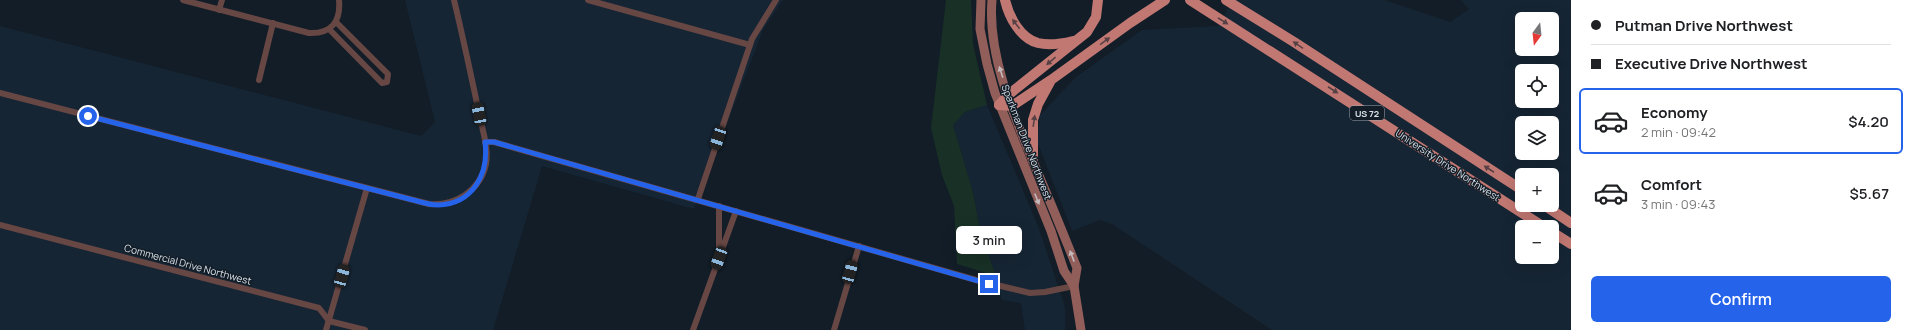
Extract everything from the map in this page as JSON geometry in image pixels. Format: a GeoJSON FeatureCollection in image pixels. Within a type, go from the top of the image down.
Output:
{"type":"FeatureCollection","features":[{"type":"Feature","properties":{"kind":"highway"},"geometry":{"type":"LineString","coordinates":[[1005,0],[1013,22],[1023,34],[1038,43],[1055,45],[1075,41]]}},
{"type":"Feature","properties":{"kind":"highway"},"geometry":{"type":"LineString","coordinates":[[999,105],[1008,95],[1087,32],[1096,17],[1098,0]]}},
{"type":"Feature","properties":{"kind":"highway"},"geometry":{"type":"LineString","coordinates":[[999,105],[1012,106],[1165,0]]}},
{"type":"Feature","properties":{"kind":"highway","name":"University Drive Northwest"},"geometry":{"type":"LineString","coordinates":[[1190,0],[1533,220]]}},
{"type":"Feature","properties":{"kind":"highway","name":"University Drive Northwest"},"geometry":{"type":"LineString","coordinates":[[1226,0],[1234,3],[1515,185]]}},
{"type":"Feature","properties":{"kind":"highway"},"geometry":{"type":"LineString","coordinates":[[1033,160],[1033,120],[1038,104],[1051,80]]}},
{"type":"Feature","properties":{"kind":"highway"},"geometry":{"type":"LineString","coordinates":[[1554,212],[1571,223]]}},
{"type":"Feature","properties":{"kind":"highway"},"geometry":{"type":"LineString","coordinates":[[1559,236],[1571,244]]}},
{"type":"Feature","properties":{"kind":"main road","name":"Sparkman Drive Northwest"},"geometry":{"type":"LineString","coordinates":[[981,0],[982,36],[986,64],[999,105],[1051,231],[1064,271],[1074,286]]}},
{"type":"Feature","properties":{"kind":"main road","name":"Sparkman Drive Northwest"},"geometry":{"type":"LineString","coordinates":[[992,0],[993,34],[996,59],[1012,106],[1077,268],[1074,286],[1081,330]]}},
{"type":"Feature","properties":{"kind":"street"},"geometry":{"type":"LineString","coordinates":[[183,0],[309,33],[321,33],[329,29],[336,22],[340,10],[339,0]]}},
{"type":"Feature","properties":{"kind":"street"},"geometry":{"type":"LineString","coordinates":[[219,10],[222,0]]}},
{"type":"Feature","properties":{"kind":"street"},"geometry":{"type":"LineString","coordinates":[[0,93],[429,204],[442,204],[455,201],[476,186],[483,174],[486,158],[485,142],[454,0]]}},
{"type":"Feature","properties":{"kind":"street"},"geometry":{"type":"LineString","coordinates":[[588,0],[750,45]]}},
{"type":"Feature","properties":{"kind":"street"},"geometry":{"type":"LineString","coordinates":[[698,199],[750,45],[760,23],[776,0]]}},
{"type":"Feature","properties":{"kind":"street"},"geometry":{"type":"LineString","coordinates":[[329,29],[382,84],[387,82],[388,74],[336,22]]}},
{"type":"Feature","properties":{"kind":"street"},"geometry":{"type":"LineString","coordinates":[[258,80],[273,23]]}},
{"type":"Feature","properties":{"kind":"street"},"geometry":{"type":"LineString","coordinates":[[485,142],[494,142],[698,199],[976,280],[1030,293],[1045,292],[1074,286]]}},
{"type":"Feature","properties":{"kind":"street"},"geometry":{"type":"LineString","coordinates":[[326,330],[367,188]]}},
{"type":"Feature","properties":{"kind":"street"},"geometry":{"type":"LineString","coordinates":[[719,206],[719,258]]}},
{"type":"Feature","properties":{"kind":"street"},"geometry":{"type":"LineString","coordinates":[[693,330],[736,211]]}},
{"type":"Feature","properties":{"kind":"street","name":"Commercial Drive Northwest"},"geometry":{"type":"LineString","coordinates":[[0,226],[320,308],[329,321]]}},
{"type":"Feature","properties":{"kind":"street"},"geometry":{"type":"LineString","coordinates":[[834,330],[859,246]]}},
{"type":"Feature","properties":{"kind":"street"},"geometry":{"type":"LineString","coordinates":[[329,321],[365,330]]}},
{"type":"Feature","properties":{"kind":"shaded area"},"geometry":{"type":"Polygon","coordinates":[[[405,0],[783,0],[763,30],[694,209],[542,166],[493,330],[0,330],[0,26],[421,136],[435,122],[405,0]]]}},
{"type":"Feature","properties":{"kind":"shaded area"},"geometry":{"type":"Polygon","coordinates":[[[1233,0],[1384,0],[1450,22],[1469,9],[1461,0],[1571,0],[1571,330],[1272,330],[1112,224],[1100,220],[1072,231],[1037,141],[1040,115],[1076,77],[1142,30],[1218,26],[1233,0]]]}},
{"type":"Feature","properties":{"kind":"shaded area"},"geometry":{"type":"Polygon","coordinates":[[[987,105],[1038,226],[1065,307],[1065,330],[1025,330],[1021,303],[1002,300],[996,276],[980,230],[973,192],[953,125],[965,112],[987,105]]]}},
{"type":"Feature","properties":{"kind":"green space"},"geometry":{"type":"Polygon","coordinates":[[[946,0],[971,0],[973,44],[987,105],[965,112],[953,125],[973,192],[980,230],[996,276],[957,264],[954,206],[942,175],[931,128],[946,0]]]}},
{"type":"Feature","properties":{"kind":"route"},"geometry":{"type":"LineString","coordinates":[[88,116],[437,205],[455,201],[476,186],[483,174],[486,164],[485,142],[494,142],[698,199],[989,284]]}}]}
